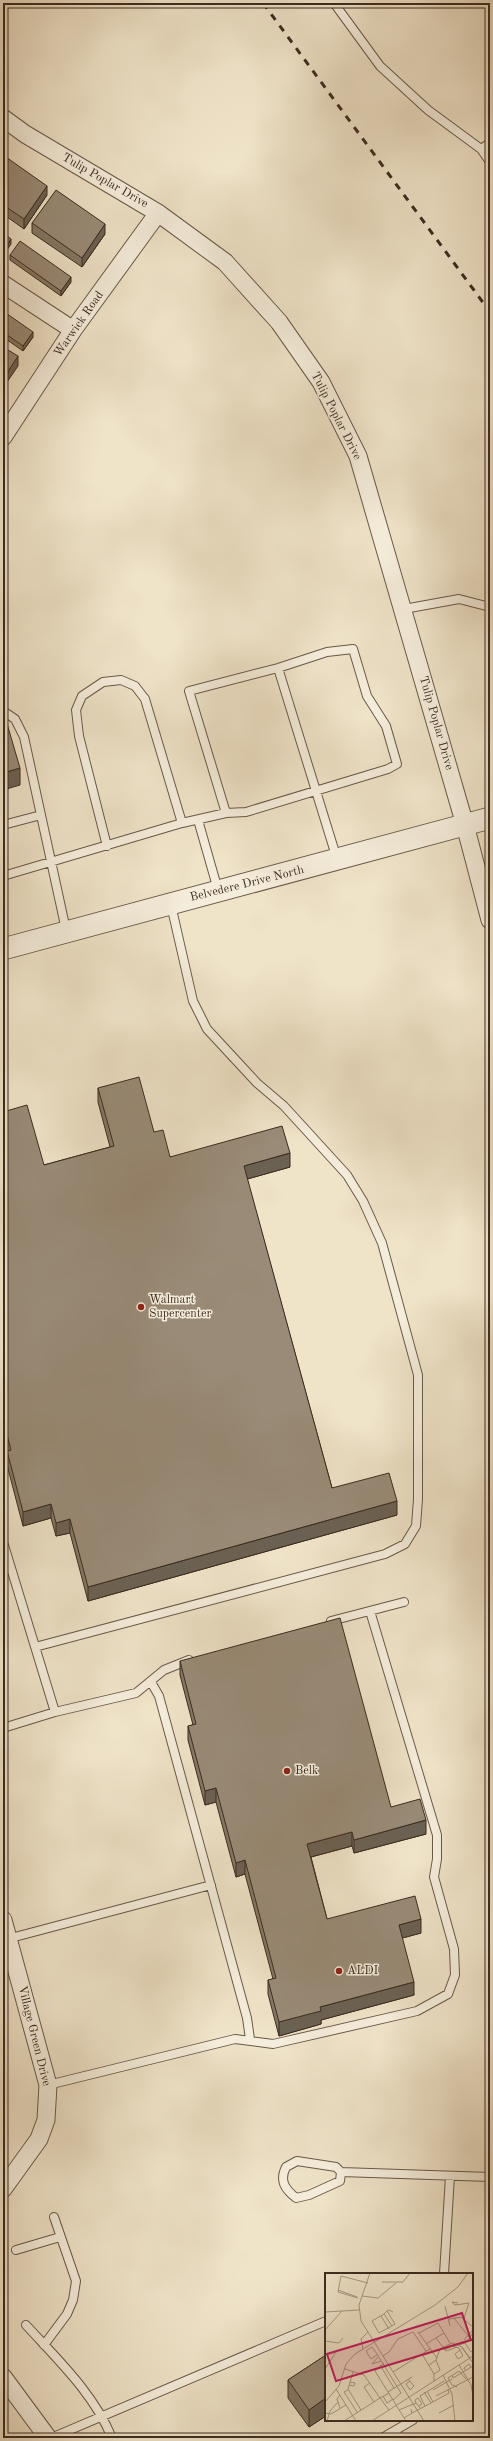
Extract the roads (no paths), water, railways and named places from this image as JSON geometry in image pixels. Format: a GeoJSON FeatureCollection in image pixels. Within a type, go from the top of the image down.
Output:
{"type":"FeatureCollection","features":[{"type":"Feature","properties":{"kind":"street","name":"Tulip Poplar Drive"},"geometry":{"type":"LineString","coordinates":[[3,118],[25,134],[158,212],[225,262],[279,322],[321,382],[358,456],[404,609],[465,825],[490,920]]}},
{"type":"Feature","properties":{"kind":"street","name":"Warwick Road"},"geometry":{"type":"LineString","coordinates":[[3,438],[73,330],[158,212]]}},
{"type":"Feature","properties":{"kind":"street"},"geometry":{"type":"LineString","coordinates":[[3,284],[73,330]]}},
{"type":"Feature","properties":{"kind":"street","name":"Belvedere Drive North"},"geometry":{"type":"LineString","coordinates":[[3,949],[66,930],[338,860],[490,818]]}},
{"type":"Feature","properties":{"kind":"street","name":"Village Green Drive"},"geometry":{"type":"LineString","coordinates":[[3,1920],[6,1940],[48,2085],[46,2120],[39,2139],[3,2189]]}},
{"type":"Feature","properties":{"kind":"street"},"geometry":{"type":"LineString","coordinates":[[3,2377],[48,2438]]}},
{"type":"Feature","properties":{"kind":"lane"},"geometry":{"type":"LineString","coordinates":[[334,3],[380,66],[428,110],[480,149],[490,162]]}},
{"type":"Feature","properties":{"kind":"lane"},"geometry":{"type":"LineString","coordinates":[[480,149],[490,143]]}},
{"type":"Feature","properties":{"kind":"lane"},"geometry":{"type":"LineString","coordinates":[[404,609],[459,599],[490,607]]}},
{"type":"Feature","properties":{"kind":"lane"},"geometry":{"type":"LineString","coordinates":[[3,876],[52,863],[182,823],[226,813],[246,812],[316,789],[388,769],[397,764],[386,726],[367,696],[353,649],[327,652],[278,668],[189,691],[226,813]]}},
{"type":"Feature","properties":{"kind":"lane"},"geometry":{"type":"LineString","coordinates":[[278,668],[338,860]]}},
{"type":"Feature","properties":{"kind":"lane"},"geometry":{"type":"LineString","coordinates":[[107,846],[79,736],[76,710],[82,696],[103,682],[121,680],[135,686],[145,699],[182,823]]}},
{"type":"Feature","properties":{"kind":"lane"},"geometry":{"type":"LineString","coordinates":[[3,711],[15,720],[24,737],[66,930]]}},
{"type":"Feature","properties":{"kind":"lane"},"geometry":{"type":"LineString","coordinates":[[3,825],[41,815]]}},
{"type":"Feature","properties":{"kind":"lane"},"geometry":{"type":"LineString","coordinates":[[198,820],[218,891]]}},
{"type":"Feature","properties":{"kind":"lane"},"geometry":{"type":"LineString","coordinates":[[35,1647],[385,1554],[405,1544],[416,1526],[418,1499],[418,1375],[382,1244],[363,1201],[347,1175],[284,1106],[257,1083],[207,1029],[193,1001],[171,903]]}},
{"type":"Feature","properties":{"kind":"lane"},"geometry":{"type":"LineString","coordinates":[[3,1542],[5,1561],[35,1647],[55,1712]]}},
{"type":"Feature","properties":{"kind":"lane"},"geometry":{"type":"LineString","coordinates":[[324,1624],[404,1602]]}},
{"type":"Feature","properties":{"kind":"lane"},"geometry":{"type":"LineString","coordinates":[[48,2085],[235,2039],[250,2039],[273,2044],[417,2011],[448,1994],[455,1975],[454,1949],[434,1877],[437,1859],[437,1835],[370,1611]]}},
{"type":"Feature","properties":{"kind":"lane"},"geometry":{"type":"LineString","coordinates":[[3,1728],[55,1712],[136,1693],[164,1670],[177,1663],[200,1656]]}},
{"type":"Feature","properties":{"kind":"lane"},"geometry":{"type":"LineString","coordinates":[[151,1682],[159,1696],[247,2018],[250,2039]]}},
{"type":"Feature","properties":{"kind":"lane"},"geometry":{"type":"LineString","coordinates":[[6,1940],[211,1885]]}},
{"type":"Feature","properties":{"kind":"lane"},"geometry":{"type":"LineString","coordinates":[[341,2172],[340,2181],[309,2195],[296,2198],[287,2191],[283,2182],[286,2167],[298,2161],[336,2166],[341,2172],[490,2177]]}},
{"type":"Feature","properties":{"kind":"lane"},"geometry":{"type":"LineString","coordinates":[[443,2273],[450,2176]]}},
{"type":"Feature","properties":{"kind":"lane"},"geometry":{"type":"LineString","coordinates":[[44,2345],[67,2314],[73,2300],[76,2281],[54,2217]]}},
{"type":"Feature","properties":{"kind":"lane"},"geometry":{"type":"LineString","coordinates":[[16,2250],[60,2237]]}},
{"type":"Feature","properties":{"kind":"lane"},"geometry":{"type":"LineString","coordinates":[[51,2438],[325,2321]]}},
{"type":"Feature","properties":{"kind":"lane"},"geometry":{"type":"LineString","coordinates":[[26,2325],[72,2375],[103,2416],[112,2438]]}},
{"type":"Feature","properties":{"kind":"lane"},"geometry":{"type":"LineString","coordinates":[[382,2438],[411,2421]]}},
{"type":"Feature","properties":{"kind":"lane"},"geometry":{"type":"LineString","coordinates":[[394,2431],[400,2438]]}},
{"type":"Feature","properties":{"kind":"railway"},"geometry":{"type":"LineString","coordinates":[[263,3],[490,312]]}},
{"type":"Feature","properties":{"kind":"place","name":"Walmart Supercenter"},"geometry":{"type":"Point","coordinates":[141,1307]}},
{"type":"Feature","properties":{"kind":"place","name":"Belk"},"geometry":{"type":"Point","coordinates":[287,1771]}},
{"type":"Feature","properties":{"kind":"place","name":"ALDI"},"geometry":{"type":"Point","coordinates":[339,1971]}}]}
